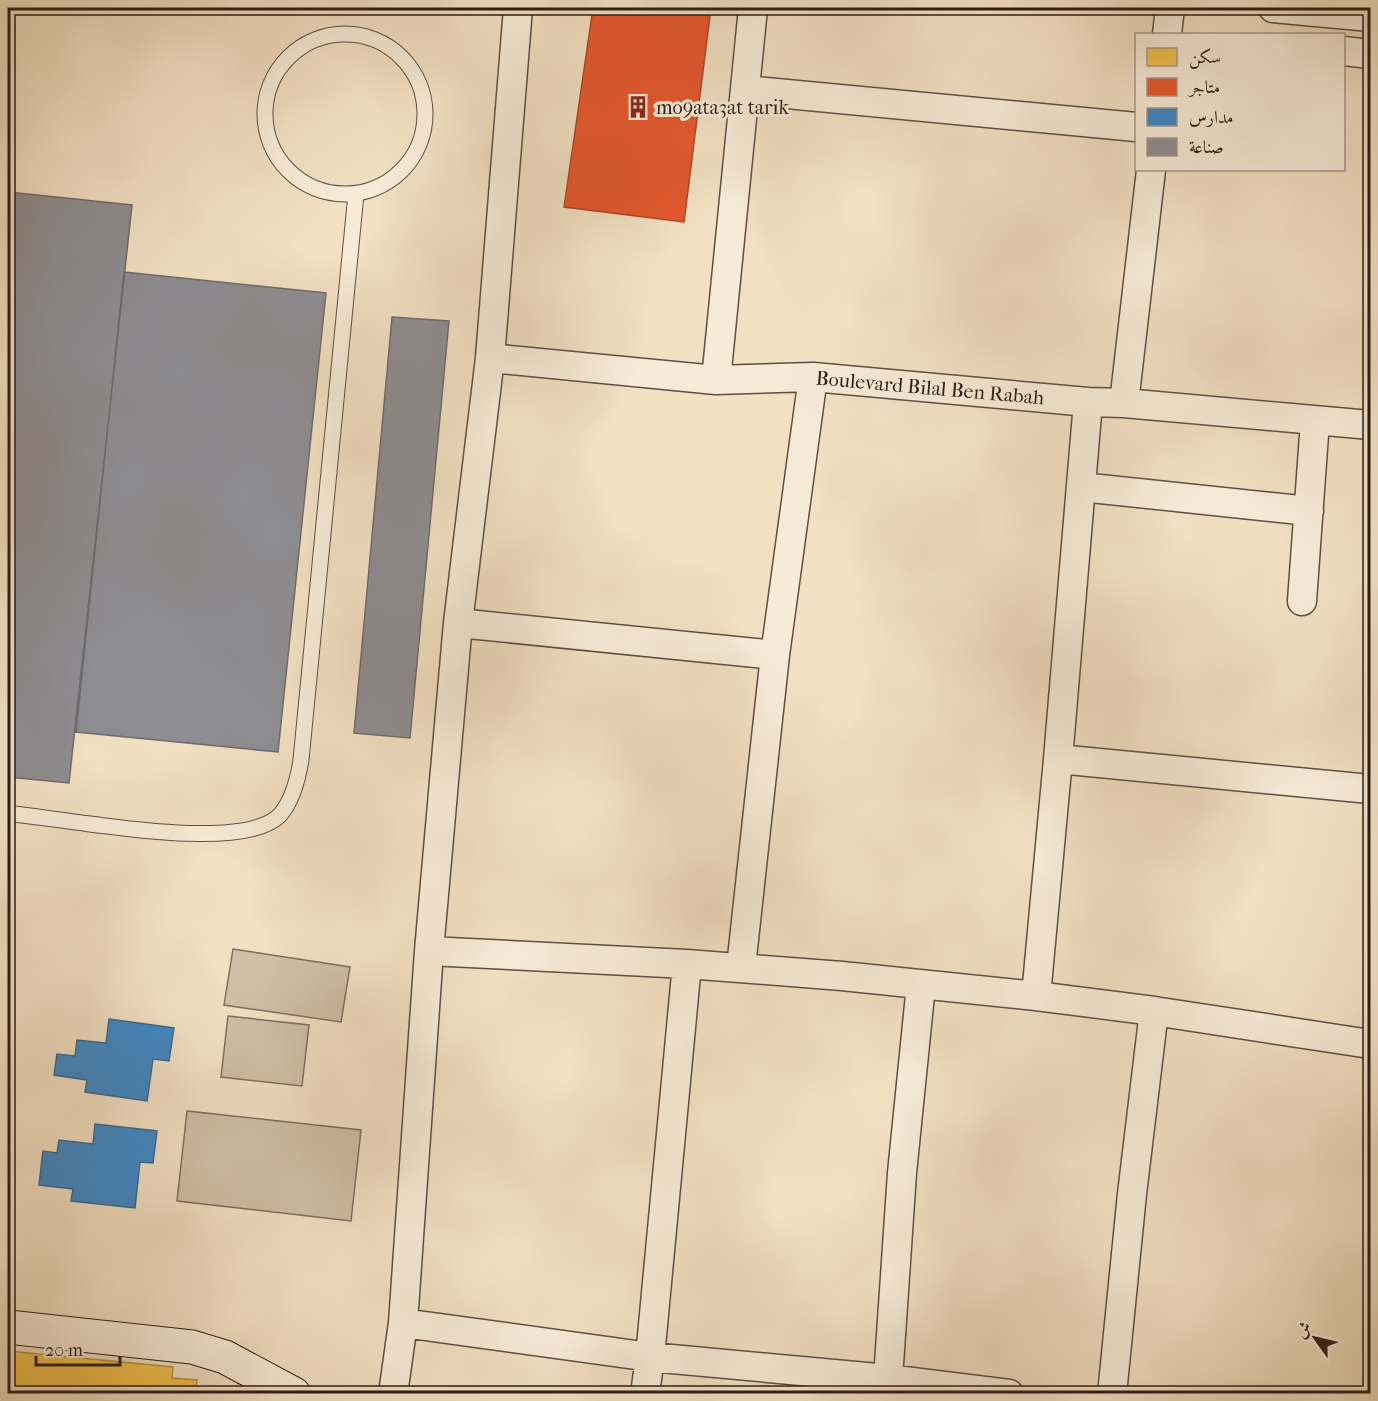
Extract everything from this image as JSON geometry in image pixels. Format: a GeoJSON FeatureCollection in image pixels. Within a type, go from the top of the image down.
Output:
{"type":"FeatureCollection","features":[{"type":"Feature","properties":{"kind":"street"},"geometry":{"type":"LineString","coordinates":[[393,1394],[403,1323],[429,951],[458,623],[490,358],[518,8]]}},
{"type":"Feature","properties":{"kind":"street"},"geometry":{"type":"LineString","coordinates":[[716,380],[753,8]]}},
{"type":"Feature","properties":{"kind":"street"},"geometry":{"type":"LineString","coordinates":[[1273,8],[1371,17]]}},
{"type":"Feature","properties":{"kind":"street"},"geometry":{"type":"LineString","coordinates":[[1345,51],[1371,54]]}},
{"type":"Feature","properties":{"kind":"street"},"geometry":{"type":"LineString","coordinates":[[745,90],[1135,128]]}},
{"type":"Feature","properties":{"kind":"street"},"geometry":{"type":"LineString","coordinates":[[1124,403],[1151,171]]}},
{"type":"Feature","properties":{"kind":"street","name":"Boulevard Bilal Ben Rabah"},"geometry":{"type":"LineString","coordinates":[[490,358],[716,380],[813,377],[1371,425]]}},
{"type":"Feature","properties":{"kind":"street"},"geometry":{"type":"LineString","coordinates":[[741,967],[775,655],[813,377]]}},
{"type":"Feature","properties":{"kind":"street"},"geometry":{"type":"LineString","coordinates":[[1036,996],[1088,402]]}},
{"type":"Feature","properties":{"kind":"street"},"geometry":{"type":"LineString","coordinates":[[1302,601],[1316,421]]}},
{"type":"Feature","properties":{"kind":"street"},"geometry":{"type":"LineString","coordinates":[[1081,487],[1309,511]]}},
{"type":"Feature","properties":{"kind":"street"},"geometry":{"type":"LineString","coordinates":[[458,623],[775,655]]}},
{"type":"Feature","properties":{"kind":"street"},"geometry":{"type":"LineString","coordinates":[[1058,759],[1371,789]]}},
{"type":"Feature","properties":{"kind":"street"},"geometry":{"type":"LineString","coordinates":[[429,951],[741,967],[1036,996],[1154,1011],[1371,1044]]}},
{"type":"Feature","properties":{"kind":"street"},"geometry":{"type":"LineString","coordinates":[[645,1394],[687,964]]}},
{"type":"Feature","properties":{"kind":"street"},"geometry":{"type":"LineString","coordinates":[[887,1386],[902,1173],[921,985]]}},
{"type":"Feature","properties":{"kind":"street"},"geometry":{"type":"LineString","coordinates":[[1112,1394],[1132,1194],[1154,1011]]}},
{"type":"Feature","properties":{"kind":"street"},"geometry":{"type":"LineString","coordinates":[[403,1323],[650,1357],[887,1386],[1009,1394]]}},
{"type":"Feature","properties":{"kind":"street"},"geometry":{"type":"LineString","coordinates":[[8,1327],[192,1347],[225,1357],[294,1394]]}},
{"type":"Feature","properties":{"kind":"lane"},"geometry":{"type":"LineString","coordinates":[[333,35],[361,35],[384,44],[404,60],[418,80],[425,104],[424,129],[415,153],[400,173],[379,187],[356,194],[328,193],[302,183],[282,164],[269,139],[266,121],[265,112],[270,85],[285,61],[307,44],[333,35]]}},
{"type":"Feature","properties":{"kind":"lane"},"geometry":{"type":"LineString","coordinates":[[8,813],[161,833],[188,834],[261,826],[279,816],[288,802],[297,782],[300,760],[356,194]]}},
{"type":"Feature","properties":{"kind":"shaded area"},"geometry":{"type":"Polygon","coordinates":[[[233,949],[350,967],[341,1022],[224,1005],[233,949]]]}},
{"type":"Feature","properties":{"kind":"shaded area"},"geometry":{"type":"Polygon","coordinates":[[[228,1016],[309,1025],[302,1086],[221,1077],[228,1016]]]}},
{"type":"Feature","properties":{"kind":"shaded area"},"geometry":{"type":"Polygon","coordinates":[[[187,1111],[361,1130],[351,1221],[177,1201],[187,1111]]]}},
{"type":"Feature","properties":{"kind":"building: سكن"},"geometry":{"type":"Polygon","coordinates":[[[8,1351],[173,1367],[172,1378],[197,1380],[196,1391],[228,1394],[8,1394],[8,1351]]]}},
{"type":"Feature","properties":{"kind":"building: متاجر","name":"mo9ata3at tarik"},"geometry":{"type":"Polygon","coordinates":[[[593,8],[711,8],[684,222],[564,207],[593,8]]]}},
{"type":"Feature","properties":{"kind":"building: مدارس"},"geometry":{"type":"Polygon","coordinates":[[[109,1019],[174,1028],[169,1061],[153,1059],[147,1101],[85,1092],[87,1080],[54,1075],[57,1054],[75,1056],[77,1040],[106,1043],[109,1019]]]}},
{"type":"Feature","properties":{"kind":"building: مدارس"},"geometry":{"type":"Polygon","coordinates":[[[95,1124],[157,1131],[153,1163],[140,1162],[135,1208],[71,1201],[73,1189],[39,1185],[43,1151],[57,1153],[59,1140],[93,1144],[95,1124]]]}},
{"type":"Feature","properties":{"kind":"building: صناعة"},"geometry":{"type":"Polygon","coordinates":[[[8,192],[132,205],[69,783],[8,777],[8,192]]]}},
{"type":"Feature","properties":{"kind":"building: صناعة"},"geometry":{"type":"Polygon","coordinates":[[[124,272],[326,293],[278,752],[76,732],[124,272]]]}},
{"type":"Feature","properties":{"kind":"building: صناعة"},"geometry":{"type":"Polygon","coordinates":[[[392,317],[449,321],[410,738],[354,733],[392,317]]]}},
{"type":"Feature","properties":{"kind":"place","name":"mo9ata3at tarik"},"geometry":{"type":"Point","coordinates":[638,107]}}]}
